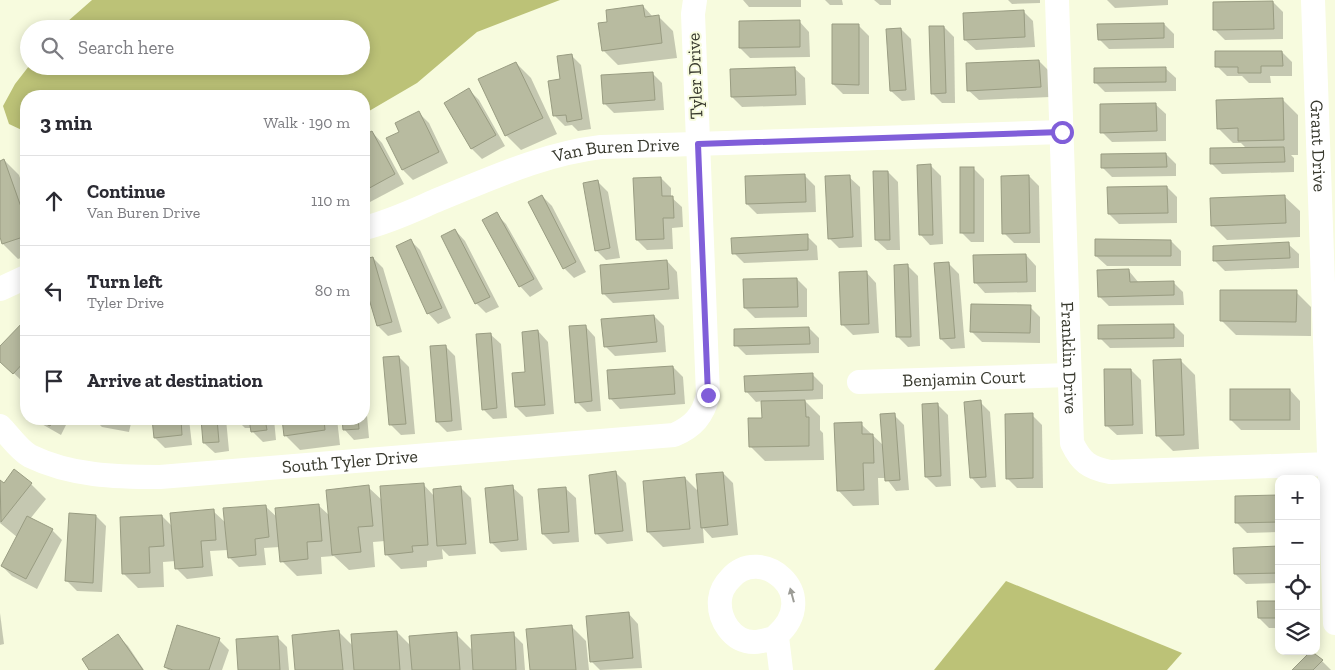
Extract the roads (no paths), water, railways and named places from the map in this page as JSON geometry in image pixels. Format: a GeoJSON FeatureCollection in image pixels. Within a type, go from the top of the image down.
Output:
{"type":"FeatureCollection","features":[{"type":"Feature","properties":{"kind":"street","name":"Tyler Drive"},"geometry":{"type":"LineString","coordinates":[[644,438],[674,435],[688,429],[701,414],[708,395],[692,14],[695,0]]}},
{"type":"Feature","properties":{"kind":"street","name":"Franklin Drive"},"geometry":{"type":"LineString","coordinates":[[1057,0],[1072,444],[1079,458],[1095,469],[1110,472],[1329,464]]}},
{"type":"Feature","properties":{"kind":"street","name":"Grant Drive"},"geometry":{"type":"LineString","coordinates":[[1313,0],[1335,623]]}},
{"type":"Feature","properties":{"kind":"street","name":"Van Buren Drive"},"geometry":{"type":"LineString","coordinates":[[370,226],[398,217],[520,166],[552,155],[601,147],[1062,132]]}},
{"type":"Feature","properties":{"kind":"street"},"geometry":{"type":"LineString","coordinates":[[0,289],[20,280]]}},
{"type":"Feature","properties":{"kind":"street","name":"Benjamin Court"},"geometry":{"type":"LineString","coordinates":[[859,382],[1069,374]]}},
{"type":"Feature","properties":{"kind":"street","name":"South Tyler Drive"},"geometry":{"type":"LineString","coordinates":[[0,426],[29,456],[57,465],[96,475],[160,477],[644,438]]}},
{"type":"Feature","properties":{"kind":"street"},"geometry":{"type":"LineString","coordinates":[[777,637],[780,670]]}}]}
